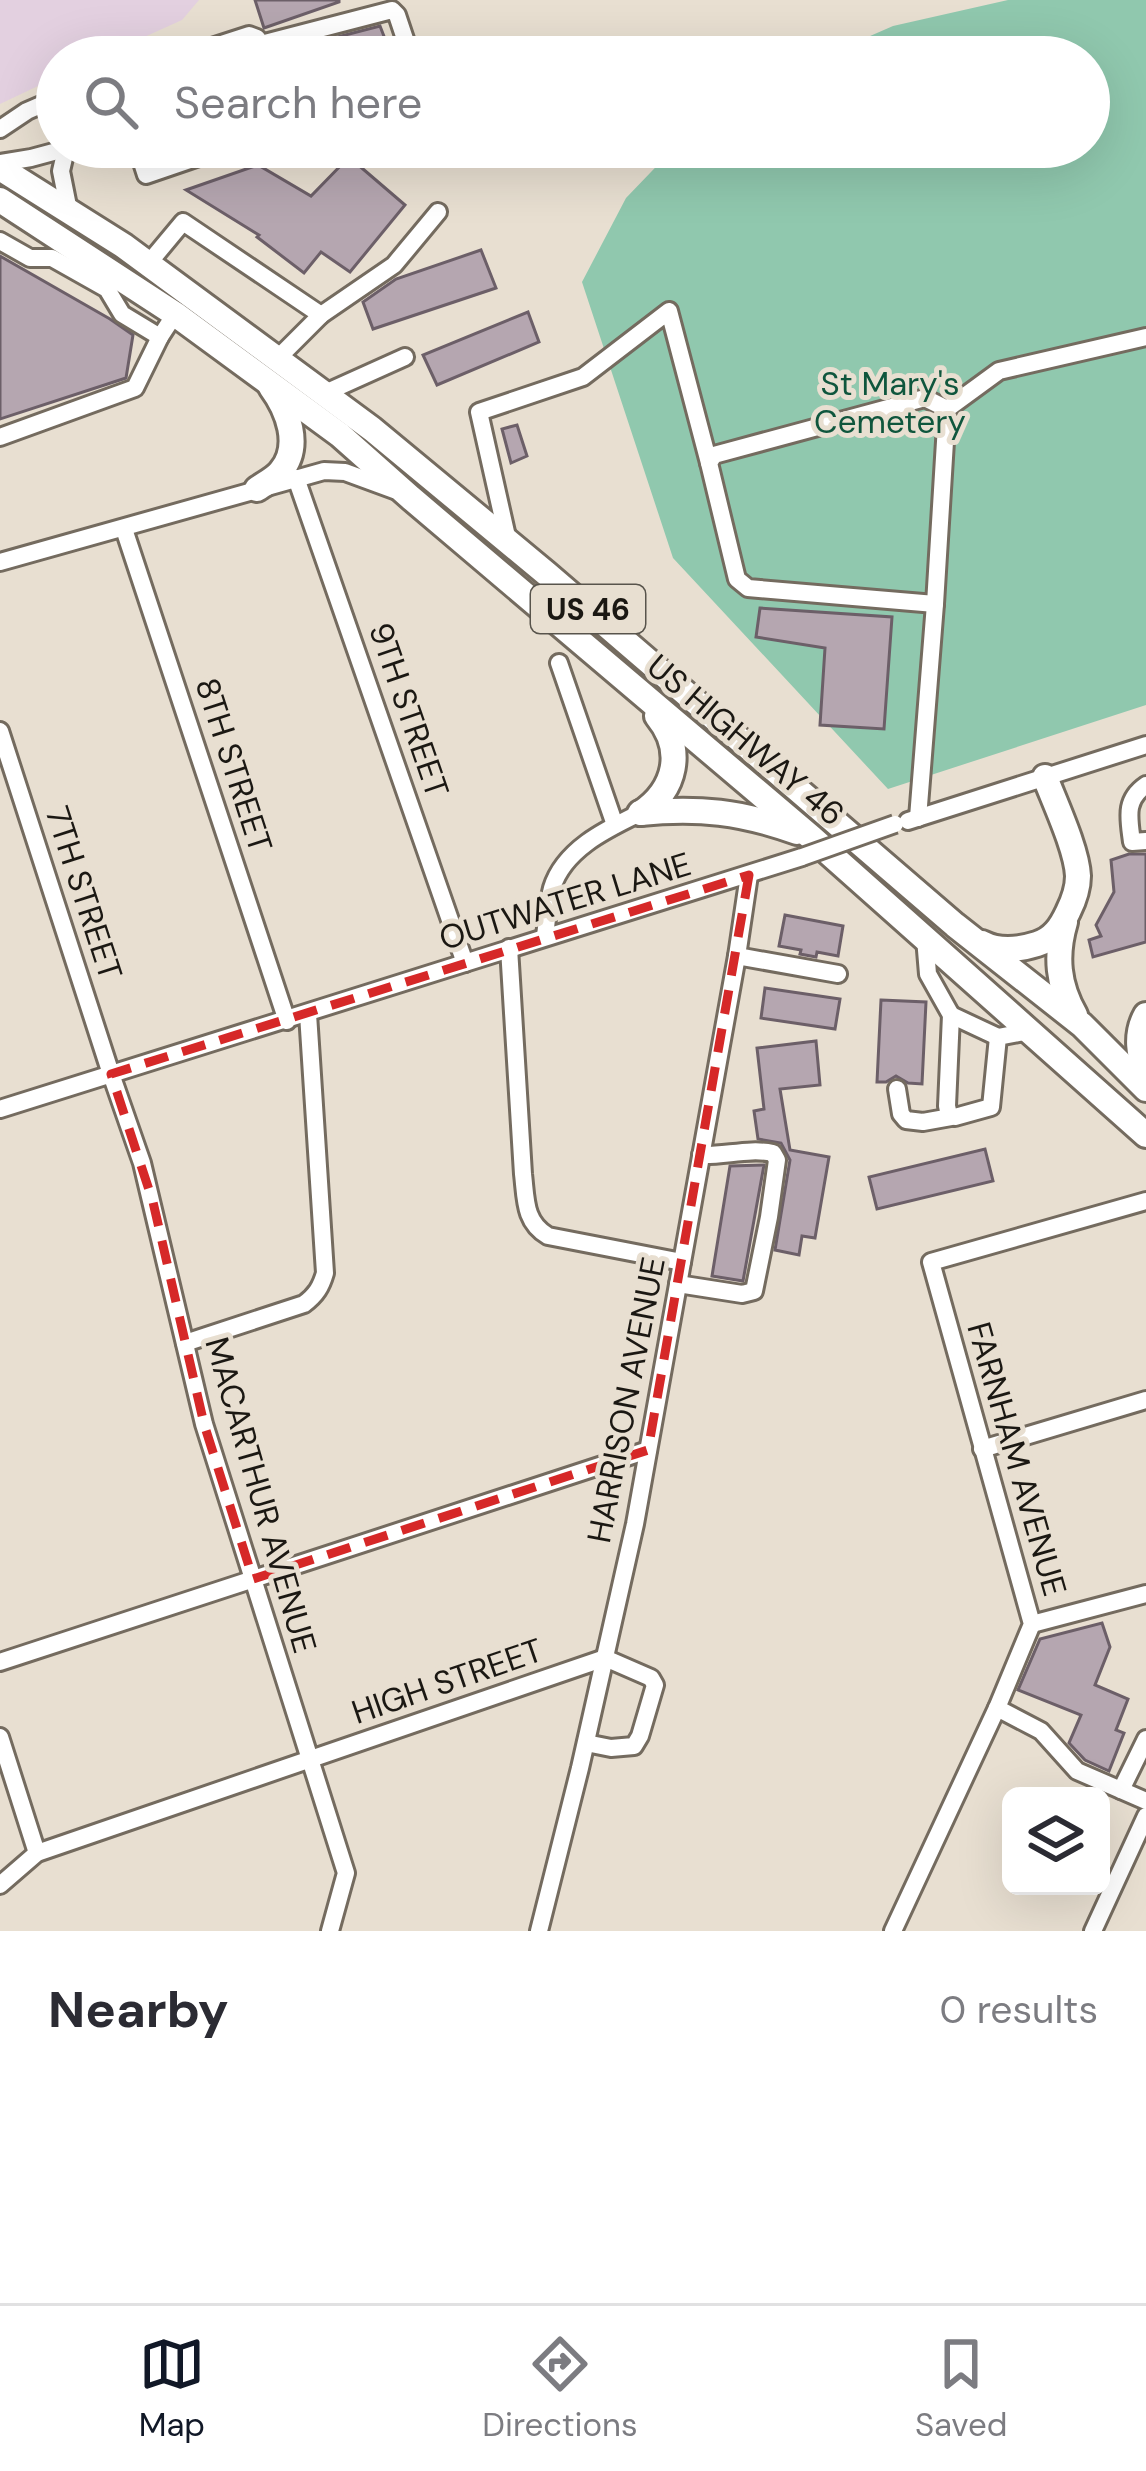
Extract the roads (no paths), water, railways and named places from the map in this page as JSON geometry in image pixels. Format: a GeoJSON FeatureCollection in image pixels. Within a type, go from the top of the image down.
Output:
{"type":"FeatureCollection","features":[{"type":"Feature","properties":{"kind":"highway","name":"US HIGHWAY 46"},"geometry":{"type":"LineString","coordinates":[[0,165],[148,264],[270,367],[340,435],[632,687],[807,847],[926,938],[1146,1135]]}},
{"type":"Feature","properties":{"kind":"highway","name":"US HIGHWAY 46"},"geometry":{"type":"LineString","coordinates":[[11,207],[71,257],[325,393],[372,429],[955,925],[1082,1025],[1146,1088]]}},
{"type":"Feature","properties":{"kind":"highway"},"geometry":{"type":"LineString","coordinates":[[257,489],[281,472],[291,453],[284,405],[270,367]]}},
{"type":"Feature","properties":{"kind":"highway"},"geometry":{"type":"LineString","coordinates":[[632,687],[666,727],[675,760],[667,790],[640,813]]}},
{"type":"Feature","properties":{"kind":"highway"},"geometry":{"type":"LineString","coordinates":[[955,925],[988,947],[1016,949],[1046,941],[1057,932],[1076,895],[1078,874],[1045,777]]}},
{"type":"Feature","properties":{"kind":"highway"},"geometry":{"type":"LineString","coordinates":[[640,813],[679,809],[758,818],[807,847]]}},
{"type":"Feature","properties":{"kind":"highway"},"geometry":{"type":"LineString","coordinates":[[1067,914],[1059,967],[1066,998],[1082,1025]]}},
{"type":"Feature","properties":{"kind":"highway"},"geometry":{"type":"LineString","coordinates":[[1146,1015],[1139,1027],[1139,1052],[1146,1078]]}},
{"type":"Feature","properties":{"kind":"street"},"geometry":{"type":"LineString","coordinates":[[306,36],[392,10],[404,36]]}},
{"type":"Feature","properties":{"kind":"street"},"geometry":{"type":"LineString","coordinates":[[0,129],[36,107]]}},
{"type":"Feature","properties":{"kind":"street"},"geometry":{"type":"LineString","coordinates":[[0,165],[36,156]]}},
{"type":"Feature","properties":{"kind":"street"},"geometry":{"type":"LineString","coordinates":[[62,168],[69,211]]}},
{"type":"Feature","properties":{"kind":"street"},"geometry":{"type":"LineString","coordinates":[[11,207],[2,242],[30,257],[71,257],[107,289],[122,314],[160,337]]}},
{"type":"Feature","properties":{"kind":"street"},"geometry":{"type":"LineString","coordinates":[[270,367],[321,316],[394,265],[438,212]]}},
{"type":"Feature","properties":{"kind":"street"},"geometry":{"type":"LineString","coordinates":[[148,264],[183,222],[321,316]]}},
{"type":"Feature","properties":{"kind":"street"},"geometry":{"type":"LineString","coordinates":[[508,542],[479,412],[583,376],[669,311],[737,579],[748,588],[935,604]]}},
{"type":"Feature","properties":{"kind":"street"},"geometry":{"type":"LineString","coordinates":[[0,437],[135,388],[175,314]]}},
{"type":"Feature","properties":{"kind":"street"},"geometry":{"type":"LineString","coordinates":[[947,409],[999,371],[1146,337]]}},
{"type":"Feature","properties":{"kind":"street"},"geometry":{"type":"LineString","coordinates":[[325,393],[405,357]]}},
{"type":"Feature","properties":{"kind":"street"},"geometry":{"type":"LineString","coordinates":[[709,463],[715,455],[925,398],[947,409]]}},
{"type":"Feature","properties":{"kind":"street"},"geometry":{"type":"LineString","coordinates":[[918,818],[947,409]]}},
{"type":"Feature","properties":{"kind":"street"},"geometry":{"type":"LineString","coordinates":[[0,562],[324,471],[372,480],[411,498]]}},
{"type":"Feature","properties":{"kind":"street","name":"9TH STREET"},"geometry":{"type":"LineString","coordinates":[[296,478],[465,962]]}},
{"type":"Feature","properties":{"kind":"street","name":"8TH STREET"},"geometry":{"type":"LineString","coordinates":[[124,529],[287,1021]]}},
{"type":"Feature","properties":{"kind":"street"},"geometry":{"type":"LineString","coordinates":[[559,664],[615,825]]}},
{"type":"Feature","properties":{"kind":"street","name":"7TH STREET"},"geometry":{"type":"LineString","coordinates":[[0,731],[111,1074]]}},
{"type":"Feature","properties":{"kind":"street","name":"OUTWATER LANE"},"geometry":{"type":"LineString","coordinates":[[0,1109],[749,875],[807,847],[918,818],[1146,745]]}},
{"type":"Feature","properties":{"kind":"street"},"geometry":{"type":"LineString","coordinates":[[1146,785],[1128,806],[1132,842],[1146,841]]}},
{"type":"Feature","properties":{"kind":"street"},"geometry":{"type":"LineString","coordinates":[[545,937],[553,884],[571,855],[640,813]]}},
{"type":"Feature","properties":{"kind":"street","name":"HARRISON AVENUE"},"geometry":{"type":"LineString","coordinates":[[539,1931],[586,1742],[648,1450],[749,875]]}},
{"type":"Feature","properties":{"kind":"street"},"geometry":{"type":"LineString","coordinates":[[926,938],[929,980],[951,1015],[998,1037],[1029,1030]]}},
{"type":"Feature","properties":{"kind":"street"},"geometry":{"type":"LineString","coordinates":[[509,948],[531,1222],[548,1236],[682,1262]]}},
{"type":"Feature","properties":{"kind":"street"},"geometry":{"type":"LineString","coordinates":[[737,956],[838,974]]}},
{"type":"Feature","properties":{"kind":"street"},"geometry":{"type":"LineString","coordinates":[[184,1343],[304,1304],[322,1285],[326,1273],[308,1014]]}},
{"type":"Feature","properties":{"kind":"street"},"geometry":{"type":"LineString","coordinates":[[951,1015],[947,1106],[951,1117]]}},
{"type":"Feature","properties":{"kind":"street"},"geometry":{"type":"LineString","coordinates":[[897,1089],[906,1120],[928,1121],[991,1107],[998,1037]]}},
{"type":"Feature","properties":{"kind":"street","name":"MACARTHUR AVENUE"},"geometry":{"type":"LineString","coordinates":[[111,1074],[142,1163],[204,1424],[346,1873],[330,1931]]}},
{"type":"Feature","properties":{"kind":"street"},"geometry":{"type":"LineString","coordinates":[[678,1285],[742,1294],[754,1291],[769,1217],[777,1160],[773,1153],[701,1155]]}},
{"type":"Feature","properties":{"kind":"street","name":"FARNHAM AVENUE"},"geometry":{"type":"LineString","coordinates":[[893,1931],[1032,1624],[931,1262],[1146,1201]]}},
{"type":"Feature","properties":{"kind":"street"},"geometry":{"type":"LineString","coordinates":[[982,1449],[1146,1400]]}},
{"type":"Feature","properties":{"kind":"street"},"geometry":{"type":"LineString","coordinates":[[0,1662],[648,1450]]}},
{"type":"Feature","properties":{"kind":"street"},"geometry":{"type":"LineString","coordinates":[[1032,1624],[1146,1594]]}},
{"type":"Feature","properties":{"kind":"street"},"geometry":{"type":"LineString","coordinates":[[586,1742],[634,1747],[656,1685],[651,1678],[604,1658]]}},
{"type":"Feature","properties":{"kind":"street","name":"HIGH STREET"},"geometry":{"type":"LineString","coordinates":[[38,1853],[604,1658]]}},
{"type":"Feature","properties":{"kind":"street"},"geometry":{"type":"LineString","coordinates":[[997,1708],[1041,1731],[1077,1771],[1146,1802]]}},
{"type":"Feature","properties":{"kind":"street"},"geometry":{"type":"LineString","coordinates":[[0,1737],[38,1853],[0,1885]]}},
{"type":"Feature","properties":{"kind":"street"},"geometry":{"type":"LineString","coordinates":[[1121,1790],[1146,1739]]}},
{"type":"Feature","properties":{"kind":"street"},"geometry":{"type":"LineString","coordinates":[[1093,1931],[1146,1816]]}},
{"type":"Feature","properties":{"kind":"park label","name":"St Mary's Cemetery"},"geometry":{"type":"Point","coordinates":[890,402]}}]}
